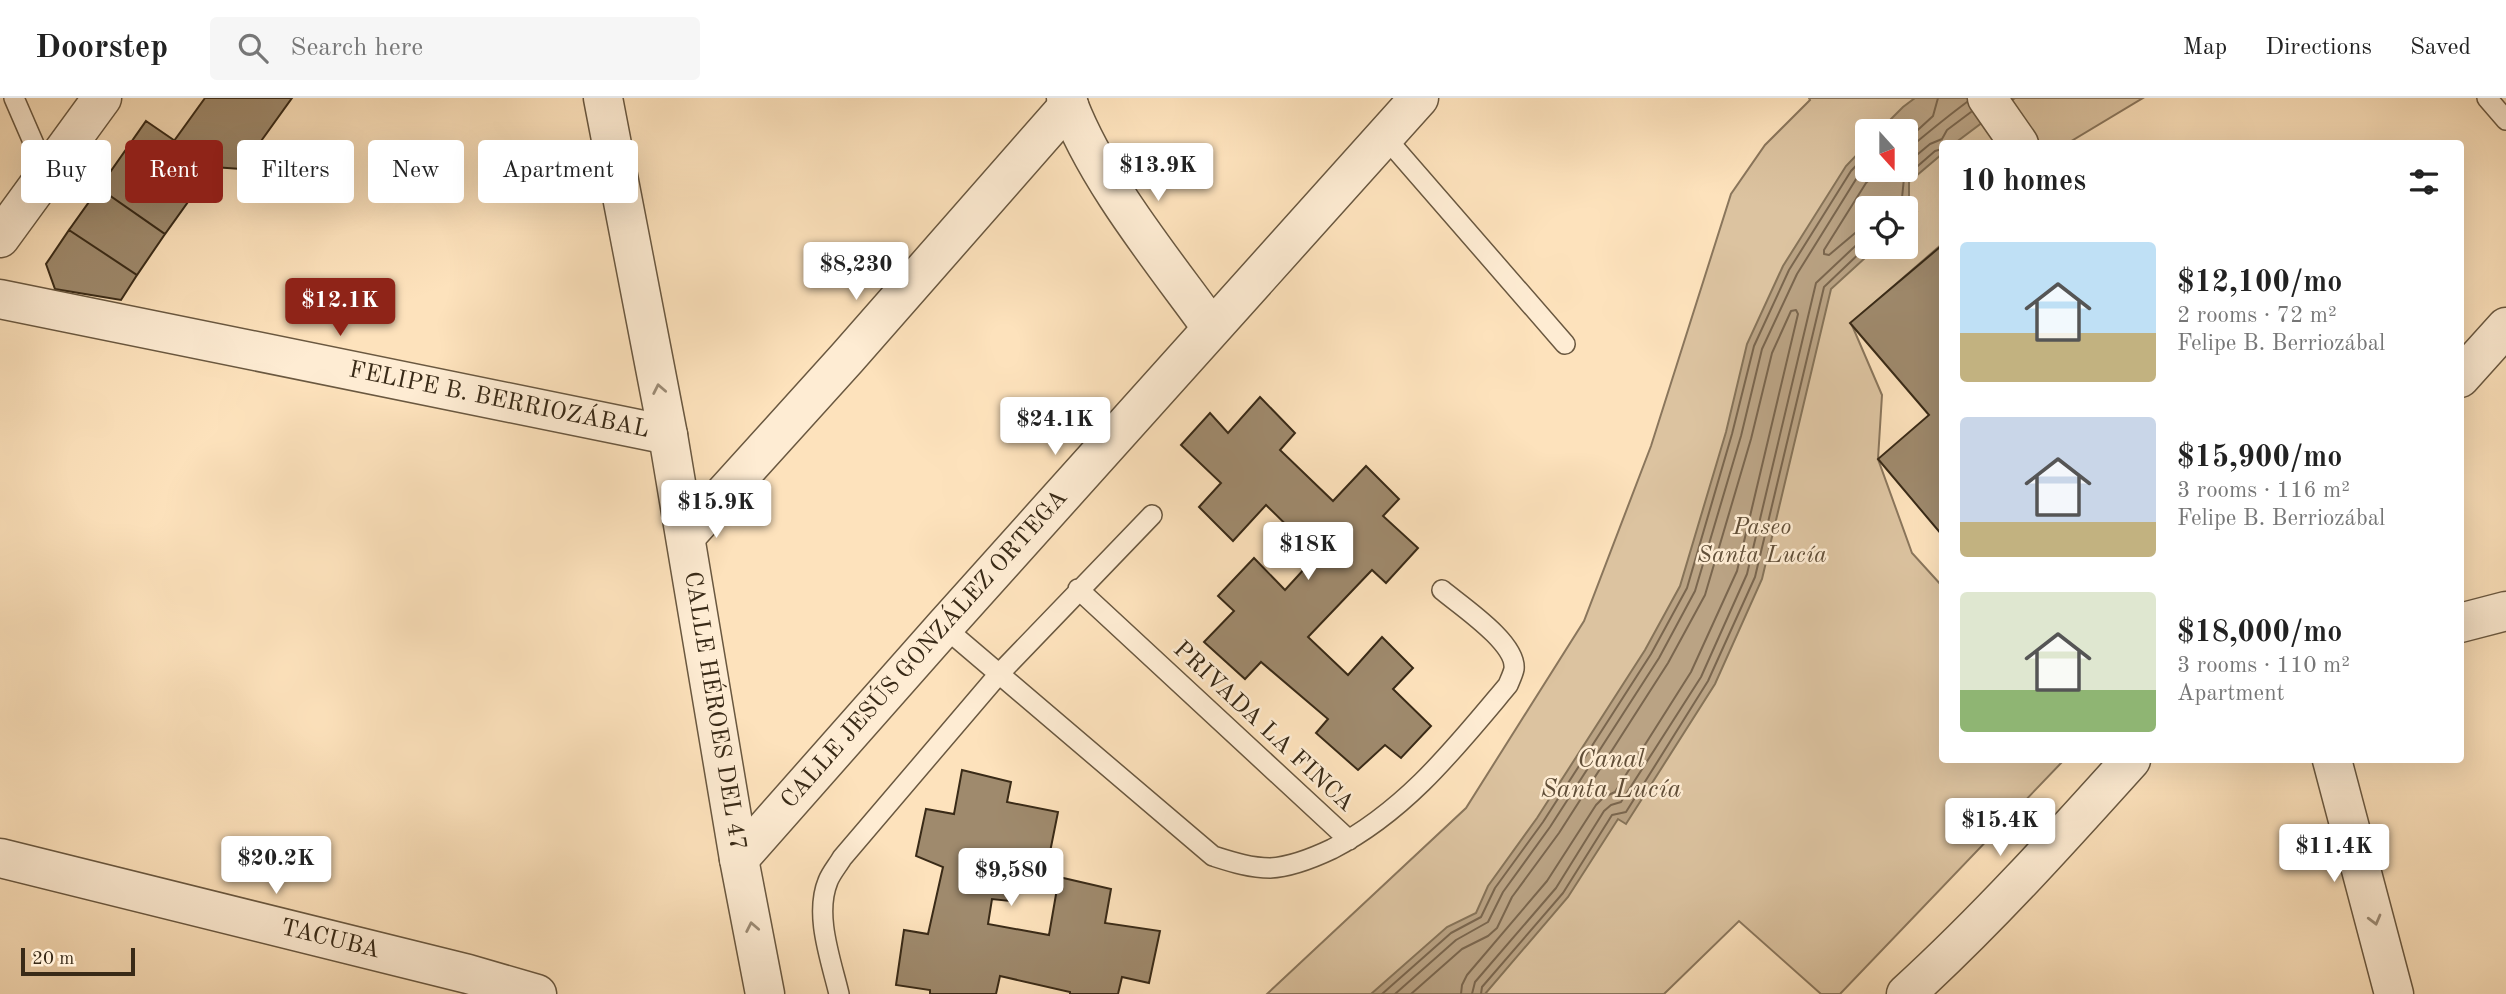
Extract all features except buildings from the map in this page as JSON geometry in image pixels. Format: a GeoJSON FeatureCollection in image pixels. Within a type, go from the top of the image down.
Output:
{"type":"FeatureCollection","features":[{"type":"Feature","properties":{"kind":"street"},"geometry":{"type":"LineString","coordinates":[[72,140],[102,98]]}},
{"type":"Feature","properties":{"kind":"street","name":"CALLE HÉROES DEL 47"},"geometry":{"type":"LineString","coordinates":[[603,98],[668,435],[765,994]]}},
{"type":"Feature","properties":{"kind":"street","name":"CALLE JESÚS GONZÁLEZ ORTEGA"},"geometry":{"type":"LineString","coordinates":[[740,859],[943,626],[1419,98]]}},
{"type":"Feature","properties":{"kind":"street"},"geometry":{"type":"LineString","coordinates":[[1987,98],[2015,138]]}},
{"type":"Feature","properties":{"kind":"street"},"geometry":{"type":"LineString","coordinates":[[686,536],[1067,102],[1092,152],[1130,216],[1212,327]]}},
{"type":"Feature","properties":{"kind":"street"},"geometry":{"type":"LineString","coordinates":[[0,238],[26,203]]}},
{"type":"Feature","properties":{"kind":"street","name":"FELIPE B. BERRIOZÁBAL"},"geometry":{"type":"LineString","coordinates":[[0,299],[668,435]]}},
{"type":"Feature","properties":{"kind":"street"},"geometry":{"type":"LineString","coordinates":[[2464,374],[2506,327]]}},
{"type":"Feature","properties":{"kind":"street"},"geometry":{"type":"LineString","coordinates":[[2464,622],[2506,611]]}},
{"type":"Feature","properties":{"kind":"street"},"geometry":{"type":"LineString","coordinates":[[1906,994],[1941,963],[2128,763]]}},
{"type":"Feature","properties":{"kind":"street"},"geometry":{"type":"LineString","coordinates":[[2333,763],[2394,994]]}},
{"type":"Feature","properties":{"kind":"street","name":"TACUBA"},"geometry":{"type":"LineString","coordinates":[[0,858],[468,974],[537,994]]}},
{"type":"Feature","properties":{"kind":"lane"},"geometry":{"type":"LineString","coordinates":[[15,98],[33,140]]}},
{"type":"Feature","properties":{"kind":"lane"},"geometry":{"type":"LineString","coordinates":[[2487,98],[2506,120]]}},
{"type":"Feature","properties":{"kind":"lane"},"geometry":{"type":"LineString","coordinates":[[1385,137],[1565,344]]}},
{"type":"Feature","properties":{"kind":"lane"},"geometry":{"type":"LineString","coordinates":[[839,994],[825,931],[823,909],[827,881],[842,858],[998,675],[1152,516]]}},
{"type":"Feature","properties":{"kind":"lane","name":"PRIVADA LA FINCA"},"geometry":{"type":"LineString","coordinates":[[943,626],[1213,856],[1241,866],[1273,868],[1311,859],[1349,840],[1079,589]]}},
{"type":"Feature","properties":{"kind":"lane"},"geometry":{"type":"LineString","coordinates":[[1349,840],[1392,811],[1438,768],[1508,685],[1514,668],[1511,654],[1501,640],[1442,590]]}},
{"type":"Feature","properties":{"kind":"green space","name":"Paseo Santa Lucía"},"geometry":{"type":"Polygon","coordinates":[[[1809,98],[2143,98],[2073,140],[1939,140],[1939,247],[1851,323],[1882,395],[1878,459],[1912,553],[1939,583],[1939,763],[2061,763],[1840,994],[1821,994],[1739,921],[1664,994],[1267,994],[1466,808],[1584,621],[1651,446],[1731,194],[1765,145],[1809,98]]]}},
{"type":"Feature","properties":{"kind":"water","name":"Canal Santa Lucía"},"geometry":{"type":"Polygon","coordinates":[[[1915,98],[2015,98],[1959,140],[1939,140],[1939,157],[1918,174],[1918,119],[1891,119],[1915,98]]]}},
{"type":"Feature","properties":{"kind":"water","name":"Canal Santa Lucía"},"geometry":{"type":"Polygon","coordinates":[[[1855,157],[1855,182],[1909,182],[1909,196],[1855,196],[1855,259],[1864,259],[1831,289],[1762,579],[1715,684],[1626,824],[1618,819],[1568,897],[1485,994],[1371,994],[1447,927],[1476,913],[1488,886],[1537,818],[1645,650],[1680,586],[1726,432],[1747,344],[1783,266],[1846,166],[1855,157]]]}}]}
